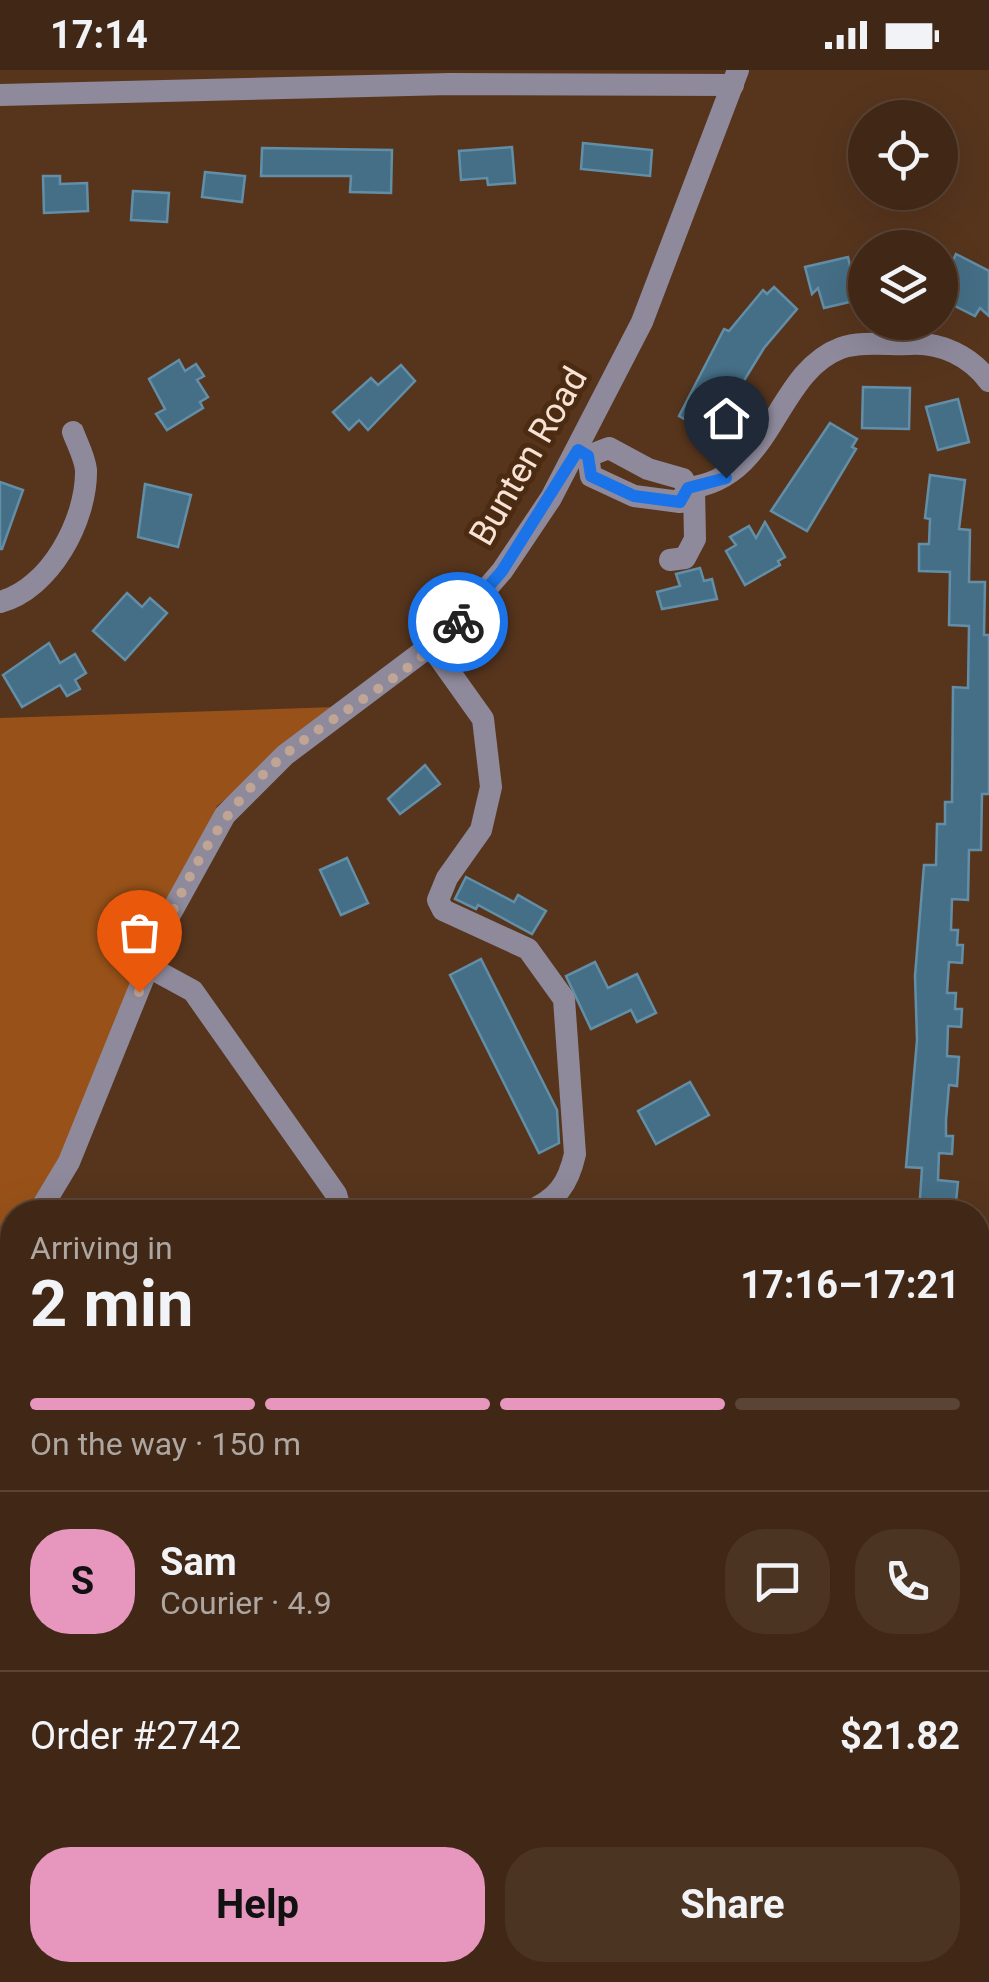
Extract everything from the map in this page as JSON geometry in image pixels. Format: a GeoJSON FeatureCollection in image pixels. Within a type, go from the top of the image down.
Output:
{"type":"FeatureCollection","features":[{"type":"Feature","properties":{"kind":"street"},"geometry":{"type":"LineString","coordinates":[[0,95],[450,77],[736,78]]}},
{"type":"Feature","properties":{"kind":"street","name":"Bunten Road"},"geometry":{"type":"LineString","coordinates":[[45,1200],[69,1162],[167,920],[225,815],[285,755],[450,631],[502,571],[583,453],[642,322],[736,78]]}},
{"type":"Feature","properties":{"kind":"street"},"geometry":{"type":"LineString","coordinates":[[670,560],[685,558],[695,539],[691,488],[684,478],[656,472],[609,448],[583,453],[591,476],[649,498],[680,502],[691,488],[726,478],[752,454],[822,358],[844,347],[917,344],[946,348],[977,366],[989,381]]}},
{"type":"Feature","properties":{"kind":"street"},"geometry":{"type":"LineString","coordinates":[[0,602],[35,584],[57,558],[69,534],[86,468],[74,432]]}},
{"type":"Feature","properties":{"kind":"street"},"geometry":{"type":"LineString","coordinates":[[649,498],[656,472]]}},
{"type":"Feature","properties":{"kind":"street"},"geometry":{"type":"LineString","coordinates":[[431,646],[483,719],[491,788],[481,830],[447,878],[438,900],[443,910],[528,949],[564,999],[575,1154],[570,1178],[560,1193],[548,1200]]}},
{"type":"Feature","properties":{"kind":"street"},"geometry":{"type":"LineString","coordinates":[[149,966],[192,991],[338,1200]]}},
{"type":"Feature","properties":{"kind":"shaded area"},"geometry":{"type":"Polygon","coordinates":[[[337,707],[217,806],[88,1130],[36,1200],[0,1200],[0,718],[337,707]]]}},
{"type":"Feature","properties":{"kind":"building"},"geometry":{"type":"Polygon","coordinates":[[[583,143],[652,150],[650,176],[581,169],[583,143]]]}},
{"type":"Feature","properties":{"kind":"building"},"geometry":{"type":"Polygon","coordinates":[[[512,147],[515,183],[488,185],[487,178],[461,180],[459,151],[512,147]]]}},
{"type":"Feature","properties":{"kind":"building"},"geometry":{"type":"Polygon","coordinates":[[[262,148],[392,150],[391,193],[350,192],[351,176],[261,176],[262,148]]]}},
{"type":"Feature","properties":{"kind":"building"},"geometry":{"type":"Polygon","coordinates":[[[205,172],[245,176],[242,202],[202,197],[205,172]]]}},
{"type":"Feature","properties":{"kind":"building"},"geometry":{"type":"Polygon","coordinates":[[[43,176],[60,176],[60,184],[87,183],[88,211],[44,213],[43,176]]]}},
{"type":"Feature","properties":{"kind":"building"},"geometry":{"type":"Polygon","coordinates":[[[133,191],[169,193],[167,222],[131,220],[133,191]]]}},
{"type":"Feature","properties":{"kind":"building"},"geometry":{"type":"Polygon","coordinates":[[[958,255],[989,271],[989,316],[980,308],[975,316],[958,308],[958,255]]]}},
{"type":"Feature","properties":{"kind":"building"},"geometry":{"type":"Polygon","coordinates":[[[848,257],[848,302],[824,308],[818,288],[812,294],[805,267],[848,257]]]}},
{"type":"Feature","properties":{"kind":"building"},"geometry":{"type":"Polygon","coordinates":[[[774,287],[797,309],[764,348],[711,434],[679,416],[724,329],[729,331],[763,290],[767,294],[774,287]]]}},
{"type":"Feature","properties":{"kind":"building"},"geometry":{"type":"Polygon","coordinates":[[[179,360],[185,371],[196,364],[204,376],[197,380],[208,397],[200,402],[203,408],[167,430],[156,414],[165,409],[149,379],[179,360]]]}},
{"type":"Feature","properties":{"kind":"building"},"geometry":{"type":"Polygon","coordinates":[[[401,365],[415,381],[368,430],[359,420],[349,430],[333,412],[371,378],[378,385],[401,365]]]}},
{"type":"Feature","properties":{"kind":"building"},"geometry":{"type":"Polygon","coordinates":[[[863,387],[910,388],[909,429],[862,428],[863,387]]]}},
{"type":"Feature","properties":{"kind":"building"},"geometry":{"type":"Polygon","coordinates":[[[958,399],[969,442],[938,450],[926,407],[958,399]]]}},
{"type":"Feature","properties":{"kind":"building"},"geometry":{"type":"Polygon","coordinates":[[[830,423],[857,439],[852,447],[856,449],[807,531],[771,511],[830,423]]]}},
{"type":"Feature","properties":{"kind":"building"},"geometry":{"type":"Polygon","coordinates":[[[930,475],[965,480],[959,529],[970,530],[969,582],[985,582],[984,635],[989,635],[989,794],[982,794],[981,850],[969,850],[968,900],[952,899],[951,930],[958,930],[957,945],[963,945],[962,963],[949,962],[947,993],[956,993],[955,1009],[962,1009],[961,1027],[948,1026],[947,1056],[959,1057],[957,1086],[949,1085],[946,1120],[946,1136],[953,1136],[952,1154],[939,1153],[938,1180],[958,1182],[956,1200],[920,1200],[922,1168],[906,1167],[917,1040],[915,976],[924,865],[936,865],[937,824],[945,824],[945,802],[952,802],[953,687],[968,688],[969,626],[949,625],[950,572],[919,571],[919,544],[929,544],[930,519],[925,518],[930,475]]]}},
{"type":"Feature","properties":{"kind":"building"},"geometry":{"type":"Polygon","coordinates":[[[0,482],[23,490],[2,549],[0,549],[0,482]]]}},
{"type":"Feature","properties":{"kind":"building"},"geometry":{"type":"Polygon","coordinates":[[[145,484],[191,495],[178,547],[138,537],[145,484]]]}},
{"type":"Feature","properties":{"kind":"building"},"geometry":{"type":"Polygon","coordinates":[[[765,522],[785,557],[778,561],[780,565],[745,585],[726,551],[736,545],[730,537],[749,526],[756,538],[765,522]]]}},
{"type":"Feature","properties":{"kind":"building"},"geometry":{"type":"Polygon","coordinates":[[[700,568],[704,581],[712,579],[717,599],[662,609],[657,592],[680,586],[676,574],[700,568]]]}},
{"type":"Feature","properties":{"kind":"building"},"geometry":{"type":"Polygon","coordinates":[[[127,593],[142,607],[150,598],[167,613],[125,660],[93,631],[127,593]]]}},
{"type":"Feature","properties":{"kind":"building"},"geometry":{"type":"Polygon","coordinates":[[[49,643],[60,663],[75,654],[86,673],[75,680],[80,689],[67,696],[60,685],[22,707],[3,675],[49,643]]]}},
{"type":"Feature","properties":{"kind":"building"},"geometry":{"type":"Polygon","coordinates":[[[425,765],[440,784],[400,814],[388,799],[425,765]]]}},
{"type":"Feature","properties":{"kind":"building"},"geometry":{"type":"Polygon","coordinates":[[[347,858],[368,903],[341,915],[320,870],[347,858]]]}},
{"type":"Feature","properties":{"kind":"building"},"geometry":{"type":"Polygon","coordinates":[[[466,877],[514,902],[518,895],[546,911],[532,934],[478,905],[476,909],[455,899],[466,877]]]}},
{"type":"Feature","properties":{"kind":"building"},"geometry":{"type":"Polygon","coordinates":[[[481,959],[557,1110],[559,1143],[539,1153],[450,975],[481,959]]]}},
{"type":"Feature","properties":{"kind":"building"},"geometry":{"type":"Polygon","coordinates":[[[595,962],[608,988],[637,974],[656,1013],[637,1022],[631,1010],[591,1029],[566,976],[595,962]]]}},
{"type":"Feature","properties":{"kind":"building"},"geometry":{"type":"Polygon","coordinates":[[[690,1082],[709,1115],[656,1144],[638,1111],[690,1082]]]}},
{"type":"Feature","properties":{"kind":"way so far"},"geometry":{"type":"LineString","coordinates":[[139,992],[167,920],[225,815],[285,755],[458,622]]}},
{"type":"Feature","properties":{"kind":"route"},"geometry":{"type":"LineString","coordinates":[[458,622],[502,571],[578,450],[588,456],[591,476],[634,496],[680,502],[688,488],[726,478]]}}]}
